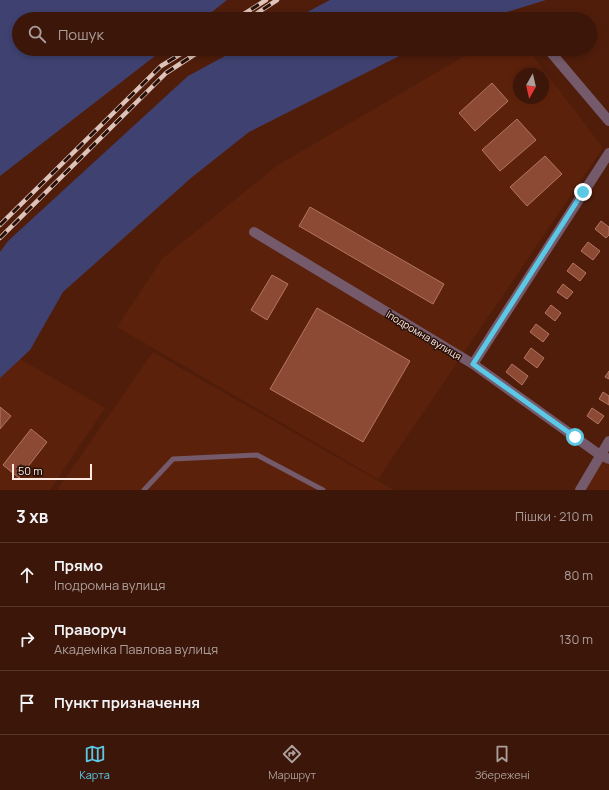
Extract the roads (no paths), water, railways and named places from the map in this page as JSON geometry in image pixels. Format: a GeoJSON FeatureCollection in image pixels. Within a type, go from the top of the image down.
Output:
{"type":"FeatureCollection","features":[{"type":"Feature","properties":{"kind":"street"},"geometry":{"type":"LineString","coordinates":[[554,56],[609,121]]}},
{"type":"Feature","properties":{"kind":"street"},"geometry":{"type":"LineString","coordinates":[[473,364],[609,153]]}},
{"type":"Feature","properties":{"kind":"street","name":"Іподромна вулиця"},"geometry":{"type":"LineString","coordinates":[[254,232],[473,364],[605,457]]}},
{"type":"Feature","properties":{"kind":"street"},"geometry":{"type":"LineString","coordinates":[[580,490],[605,457],[609,441]]}},
{"type":"Feature","properties":{"kind":"lane"},"geometry":{"type":"LineString","coordinates":[[144,490],[173,459],[257,455],[323,490]]}},
{"type":"Feature","properties":{"kind":"railway"},"geometry":{"type":"LineString","coordinates":[[247,12],[266,0]]}},
{"type":"Feature","properties":{"kind":"railway"},"geometry":{"type":"LineString","coordinates":[[259,12],[277,0]]}},
{"type":"Feature","properties":{"kind":"railway"},"geometry":{"type":"LineString","coordinates":[[0,225],[161,66],[177,56]]}},
{"type":"Feature","properties":{"kind":"railway"},"geometry":{"type":"LineString","coordinates":[[0,238],[166,73],[192,56]]}}]}
